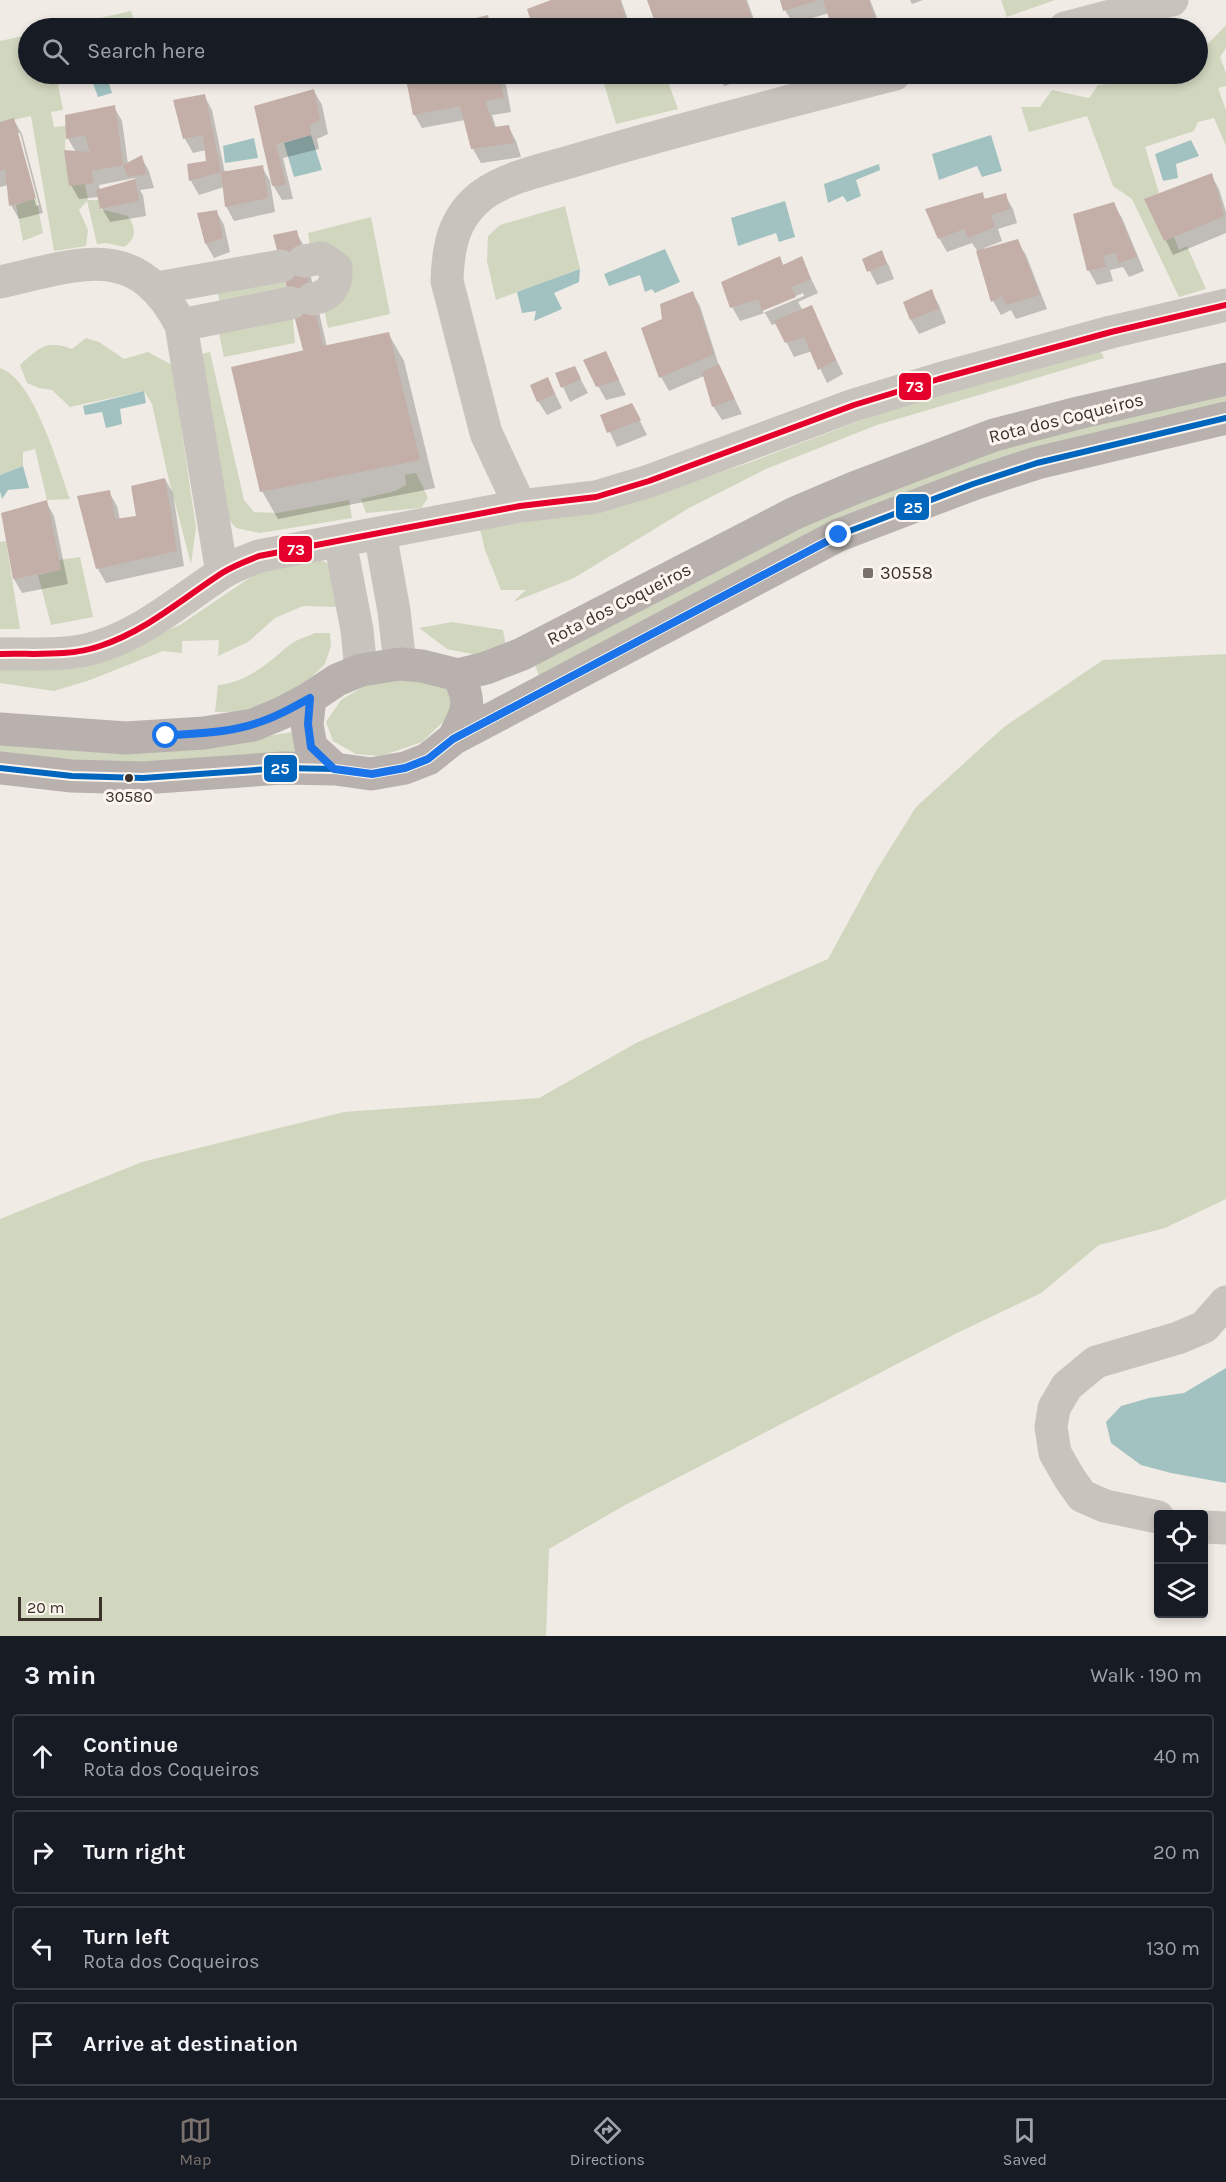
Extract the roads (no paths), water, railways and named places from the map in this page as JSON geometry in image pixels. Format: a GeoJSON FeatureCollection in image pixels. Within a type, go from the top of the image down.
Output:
{"type":"FeatureCollection","features":[{"type":"Feature","properties":{"kind":"main road","name":"Rota dos Coqueiros"},"geometry":{"type":"LineString","coordinates":[[0,729],[126,738],[204,733],[253,725],[282,713],[337,680],[361,670],[400,664],[422,666],[458,675],[486,668],[522,654],[795,513],[854,488],[994,435],[1077,413],[1226,379]]}},
{"type":"Feature","properties":{"kind":"main road","name":"Rota dos Coqueiros"},"geometry":{"type":"LineString","coordinates":[[0,768],[72,776],[144,778],[284,768],[334,769],[372,774],[405,768],[428,759],[453,739],[839,535],[973,484],[1037,463],[1226,418]]}},
{"type":"Feature","properties":{"kind":"main road"},"geometry":{"type":"LineString","coordinates":[[453,739],[466,713],[466,692],[458,675]]}},
{"type":"Feature","properties":{"kind":"main road"},"geometry":{"type":"LineString","coordinates":[[310,698],[308,724],[311,747],[334,769]]}},
{"type":"Feature","properties":{"kind":"street"},"geometry":{"type":"LineString","coordinates":[[1103,18],[1172,0]]}},
{"type":"Feature","properties":{"kind":"street"},"geometry":{"type":"LineString","coordinates":[[520,506],[486,433],[447,281],[451,237],[462,214],[481,196],[506,182],[627,145],[857,84]]}},
{"type":"Feature","properties":{"kind":"street"},"geometry":{"type":"LineString","coordinates":[[157,288],[322,258],[336,268],[333,289],[321,297],[181,325]]}},
{"type":"Feature","properties":{"kind":"street"},"geometry":{"type":"LineString","coordinates":[[0,282],[90,263],[113,264],[130,271],[157,288],[170,303],[181,325],[222,573]]}},
{"type":"Feature","properties":{"kind":"street"},"geometry":{"type":"LineString","coordinates":[[0,654],[75,652],[100,646],[126,636],[156,620],[222,573],[259,556],[520,506],[596,497],[649,481],[854,405],[939,379],[1111,332],[1226,305]]}},
{"type":"Feature","properties":{"kind":"street"},"geometry":{"type":"LineString","coordinates":[[380,533],[394,611],[400,664]]}},
{"type":"Feature","properties":{"kind":"street"},"geometry":{"type":"LineString","coordinates":[[340,541],[357,630],[361,670]]}},
{"type":"Feature","properties":{"kind":"street"},"geometry":{"type":"LineString","coordinates":[[1154,1516],[1105,1506],[1082,1496],[1055,1453],[1051,1427],[1054,1408],[1067,1386],[1096,1362],[1178,1338],[1204,1327],[1226,1302]]}},
{"type":"Feature","properties":{"kind":"street"},"geometry":{"type":"LineString","coordinates":[[1208,1527],[1226,1528]]}},
{"type":"Feature","properties":{"kind":"water"},"geometry":{"type":"Polygon","coordinates":[[[93,84],[109,84],[112,93],[98,97],[93,84]]]}},
{"type":"Feature","properties":{"kind":"water"},"geometry":{"type":"Polygon","coordinates":[[[311,135],[322,170],[294,177],[284,143],[311,135]]]}},
{"type":"Feature","properties":{"kind":"water"},"geometry":{"type":"Polygon","coordinates":[[[991,135],[1002,171],[982,177],[977,166],[939,180],[932,154],[991,135]]]}},
{"type":"Feature","properties":{"kind":"water"},"geometry":{"type":"Polygon","coordinates":[[[254,138],[258,158],[225,163],[223,146],[254,138]]]}},
{"type":"Feature","properties":{"kind":"water"},"geometry":{"type":"Polygon","coordinates":[[[1191,140],[1199,156],[1176,164],[1178,178],[1163,181],[1155,154],[1191,140]]]}},
{"type":"Feature","properties":{"kind":"water"},"geometry":{"type":"Polygon","coordinates":[[[879,164],[880,170],[856,180],[861,196],[847,202],[843,196],[828,203],[824,184],[879,164]]]}},
{"type":"Feature","properties":{"kind":"water"},"geometry":{"type":"Polygon","coordinates":[[[785,201],[795,237],[779,242],[776,233],[738,246],[731,218],[785,201]]]}},
{"type":"Feature","properties":{"kind":"water"},"geometry":{"type":"Polygon","coordinates":[[[665,249],[680,282],[655,293],[652,289],[645,292],[640,275],[609,286],[604,274],[665,249]]]}},
{"type":"Feature","properties":{"kind":"water"},"geometry":{"type":"Polygon","coordinates":[[[580,269],[579,282],[554,293],[562,309],[534,321],[536,311],[522,313],[517,292],[580,269]]]}},
{"type":"Feature","properties":{"kind":"water"},"geometry":{"type":"Polygon","coordinates":[[[144,391],[146,403],[120,409],[122,424],[106,428],[102,412],[85,415],[83,406],[144,391]]]}},
{"type":"Feature","properties":{"kind":"water"},"geometry":{"type":"Polygon","coordinates":[[[23,466],[29,488],[8,490],[2,499],[0,475],[23,466]]]}},
{"type":"Feature","properties":{"kind":"water"},"geometry":{"type":"Polygon","coordinates":[[[1226,1368],[1226,1483],[1141,1465],[1111,1443],[1106,1422],[1121,1406],[1149,1398],[1184,1393],[1226,1368]]]}},
{"type":"Feature","properties":{"kind":"place","name":"30558"},"geometry":{"type":"Point","coordinates":[868,573]}},
{"type":"Feature","properties":{"kind":"place","name":"30580"},"geometry":{"type":"Point","coordinates":[129,778]}}]}
